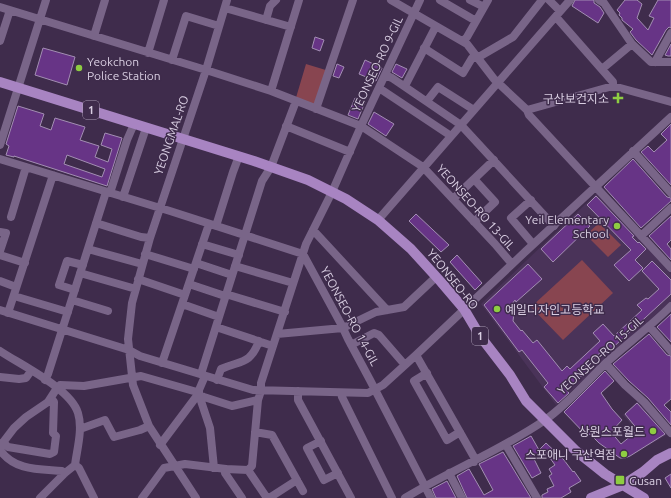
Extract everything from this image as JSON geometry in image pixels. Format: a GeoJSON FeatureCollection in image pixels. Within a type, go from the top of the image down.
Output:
{"type":"FeatureCollection","features":[{"type":"Feature","properties":{"kind":"main road","name":"YEONSEO-RO"},"geometry":{"type":"LineString","coordinates":[[0,82],[239,156],[308,180],[346,199],[378,220],[412,249],[464,309],[480,336],[510,374],[526,401],[576,451],[605,474],[644,498]]}},
{"type":"Feature","properties":{"kind":"main road"},"geometry":{"type":"LineString","coordinates":[[591,498],[623,485],[643,472],[657,460],[671,453]]}},
{"type":"Feature","properties":{"kind":"street"},"geometry":{"type":"LineString","coordinates":[[3,0],[0,7],[271,91],[299,0]]}},
{"type":"Feature","properties":{"kind":"street"},"geometry":{"type":"LineString","coordinates":[[0,145],[46,0]]}},
{"type":"Feature","properties":{"kind":"street"},"geometry":{"type":"LineString","coordinates":[[94,36],[105,0]]}},
{"type":"Feature","properties":{"kind":"street"},"geometry":{"type":"LineString","coordinates":[[148,53],[164,0]]}},
{"type":"Feature","properties":{"kind":"street"},"geometry":{"type":"LineString","coordinates":[[266,20],[270,6],[276,0]]}},
{"type":"Feature","properties":{"kind":"street"},"geometry":{"type":"LineString","coordinates":[[316,109],[353,0]]}},
{"type":"Feature","properties":{"kind":"street"},"geometry":{"type":"LineString","coordinates":[[391,0],[414,13]]}},
{"type":"Feature","properties":{"kind":"street","name":"YEONSEO-RO 9-GIL"},"geometry":{"type":"LineString","coordinates":[[248,470],[252,466],[261,383],[303,254],[420,0]]}},
{"type":"Feature","properties":{"kind":"street"},"geometry":{"type":"LineString","coordinates":[[440,0],[476,21]]}},
{"type":"Feature","properties":{"kind":"street"},"geometry":{"type":"LineString","coordinates":[[463,42],[486,4],[470,0]]}},
{"type":"Feature","properties":{"kind":"street"},"geometry":{"type":"LineString","coordinates":[[424,48],[463,73],[472,58],[477,58],[513,37],[542,0]]}},
{"type":"Feature","properties":{"kind":"street"},"geometry":{"type":"LineString","coordinates":[[549,0],[558,14],[613,82],[613,86]]}},
{"type":"Feature","properties":{"kind":"street"},"geometry":{"type":"LineString","coordinates":[[378,220],[570,0]]}},
{"type":"Feature","properties":{"kind":"street"},"geometry":{"type":"LineString","coordinates":[[599,0],[604,3],[632,44],[651,62],[671,62]]}},
{"type":"Feature","properties":{"kind":"street","name":"YEONGMAL-RO"},"geometry":{"type":"LineString","coordinates":[[196,498],[149,426],[133,385],[128,338],[132,303],[150,238],[206,70],[226,4],[266,20],[291,27]]}},
{"type":"Feature","properties":{"kind":"street"},"geometry":{"type":"LineString","coordinates":[[0,41],[10,10]]}},
{"type":"Feature","properties":{"kind":"street","name":"YEONSEO-RO 9-GIL"},"geometry":{"type":"LineString","coordinates":[[414,13],[467,44],[494,79],[527,110],[529,115],[595,187]]}},
{"type":"Feature","properties":{"kind":"street"},"geometry":{"type":"LineString","coordinates":[[172,60],[186,16],[219,26]]}},
{"type":"Feature","properties":{"kind":"street"},"geometry":{"type":"LineString","coordinates":[[405,86],[436,26]]}},
{"type":"Feature","properties":{"kind":"street"},"geometry":{"type":"LineString","coordinates":[[655,62],[671,33]]}},
{"type":"Feature","properties":{"kind":"street"},"geometry":{"type":"LineString","coordinates":[[602,69],[632,44]]}},
{"type":"Feature","properties":{"kind":"street"},"geometry":{"type":"LineString","coordinates":[[385,75],[405,86],[461,125],[554,226]]}},
{"type":"Feature","properties":{"kind":"street"},"geometry":{"type":"LineString","coordinates":[[427,101],[438,86],[474,110]]}},
{"type":"Feature","properties":{"kind":"street"},"geometry":{"type":"LineString","coordinates":[[527,110],[613,86],[671,102]]}},
{"type":"Feature","properties":{"kind":"street"},"geometry":{"type":"LineString","coordinates":[[379,88],[451,136]]}},
{"type":"Feature","properties":{"kind":"street","name":"YEONSEO-RO 9-GIL"},"geometry":{"type":"LineString","coordinates":[[271,91],[361,126]]}},
{"type":"Feature","properties":{"kind":"street"},"geometry":{"type":"LineString","coordinates":[[214,468],[210,428],[199,395],[199,390],[219,317],[262,181],[271,167],[296,101]]}},
{"type":"Feature","properties":{"kind":"street","name":"YEONSEO-RO 13-GIL"},"geometry":{"type":"LineString","coordinates":[[464,309],[671,117]]}},
{"type":"Feature","properties":{"kind":"street"},"geometry":{"type":"LineString","coordinates":[[45,380],[96,223],[134,124]]}},
{"type":"Feature","properties":{"kind":"street"},"geometry":{"type":"LineString","coordinates":[[286,126],[350,152]]}},
{"type":"Feature","properties":{"kind":"street","name":"YEONSEO-RO 13-GIL"},"geometry":{"type":"LineString","coordinates":[[361,126],[423,167],[512,264]]}},
{"type":"Feature","properties":{"kind":"street"},"geometry":{"type":"LineString","coordinates":[[123,197],[146,128]]}},
{"type":"Feature","properties":{"kind":"street"},"geometry":{"type":"LineString","coordinates":[[633,151],[671,193]]}},
{"type":"Feature","properties":{"kind":"street"},"geometry":{"type":"LineString","coordinates":[[162,363],[202,244],[212,225],[239,156]]}},
{"type":"Feature","properties":{"kind":"street"},"geometry":{"type":"LineString","coordinates":[[0,159],[303,254]]}},
{"type":"Feature","properties":{"kind":"street"},"geometry":{"type":"LineString","coordinates":[[453,199],[494,160]]}},
{"type":"Feature","properties":{"kind":"street"},"geometry":{"type":"LineString","coordinates":[[10,217],[26,167]]}},
{"type":"Feature","properties":{"kind":"street"},"geometry":{"type":"LineString","coordinates":[[4,312],[14,296],[53,175]]}},
{"type":"Feature","properties":{"kind":"street"},"geometry":{"type":"LineString","coordinates":[[474,179],[495,202],[474,222]]}},
{"type":"Feature","properties":{"kind":"street"},"geometry":{"type":"LineString","coordinates":[[595,187],[671,268]]}},
{"type":"Feature","properties":{"kind":"street","name":"YEONSEO-RO 13-GIL"},"geometry":{"type":"LineString","coordinates":[[531,200],[511,218],[533,244]]}},
{"type":"Feature","properties":{"kind":"street"},"geometry":{"type":"LineString","coordinates":[[641,236],[670,210]]}},
{"type":"Feature","properties":{"kind":"street"},"geometry":{"type":"LineString","coordinates":[[96,223],[141,237],[150,238]]}},
{"type":"Feature","properties":{"kind":"street"},"geometry":{"type":"LineString","coordinates":[[313,230],[387,310]]}},
{"type":"Feature","properties":{"kind":"street"},"geometry":{"type":"LineString","coordinates":[[0,232],[6,233],[0,251]]}},
{"type":"Feature","properties":{"kind":"street"},"geometry":{"type":"LineString","coordinates":[[202,244],[239,255]]}},
{"type":"Feature","properties":{"kind":"street"},"geometry":{"type":"LineString","coordinates":[[88,249],[142,264]]}},
{"type":"Feature","properties":{"kind":"street"},"geometry":{"type":"LineString","coordinates":[[145,254],[232,275]]}},
{"type":"Feature","properties":{"kind":"street","name":"YEONSEO-RO 14-GIL"},"geometry":{"type":"LineString","coordinates":[[303,254],[343,328],[374,390]]}},
{"type":"Feature","properties":{"kind":"street"},"geometry":{"type":"LineString","coordinates":[[0,255],[24,263]]}},
{"type":"Feature","properties":{"kind":"street"},"geometry":{"type":"LineString","coordinates":[[75,290],[59,285],[66,261],[81,269],[136,289]]}},
{"type":"Feature","properties":{"kind":"street"},"geometry":{"type":"LineString","coordinates":[[235,266],[293,284]]}},
{"type":"Feature","properties":{"kind":"street"},"geometry":{"type":"LineString","coordinates":[[277,334],[343,328],[376,312],[404,307],[436,277]]}},
{"type":"Feature","properties":{"kind":"street"},"geometry":{"type":"LineString","coordinates":[[138,279],[185,295]]}},
{"type":"Feature","properties":{"kind":"street"},"geometry":{"type":"LineString","coordinates":[[0,281],[16,287]]}},
{"type":"Feature","properties":{"kind":"street"},"geometry":{"type":"LineString","coordinates":[[189,284],[222,295],[229,295],[284,312]]}},
{"type":"Feature","properties":{"kind":"street"},"geometry":{"type":"LineString","coordinates":[[14,296],[68,312]]}},
{"type":"Feature","properties":{"kind":"street"},"geometry":{"type":"LineString","coordinates":[[72,300],[108,311]]}},
{"type":"Feature","properties":{"kind":"street"},"geometry":{"type":"LineString","coordinates":[[182,304],[219,317]]}},
{"type":"Feature","properties":{"kind":"street","name":"YEONSEO-RO 15-GIL"},"geometry":{"type":"LineString","coordinates":[[405,498],[449,473],[506,445],[545,420],[626,344],[671,306]]}},
{"type":"Feature","properties":{"kind":"street","name":"YEONSEO-RO 14-GIL"},"geometry":{"type":"LineString","coordinates":[[4,312],[129,350],[140,356],[162,363],[253,390],[368,394],[383,385],[464,309]]}},
{"type":"Feature","properties":{"kind":"street"},"geometry":{"type":"LineString","coordinates":[[649,326],[671,351]]}},
{"type":"Feature","properties":{"kind":"street"},"geometry":{"type":"LineString","coordinates":[[216,327],[273,346]]}},
{"type":"Feature","properties":{"kind":"street","name":"YEONSEO-RO 14-GIL"},"geometry":{"type":"LineString","coordinates":[[351,345],[374,333],[379,335],[405,365]]}},
{"type":"Feature","properties":{"kind":"street"},"geometry":{"type":"LineString","coordinates":[[217,380],[221,369],[242,362],[251,357],[259,341]]}},
{"type":"Feature","properties":{"kind":"street"},"geometry":{"type":"LineString","coordinates":[[0,351],[57,388],[67,396],[78,413],[80,429],[75,465],[40,498]]}},
{"type":"Feature","properties":{"kind":"street"},"geometry":{"type":"LineString","coordinates":[[416,355],[474,457],[474,462]]}},
{"type":"Feature","properties":{"kind":"street"},"geometry":{"type":"LineString","coordinates":[[606,364],[625,385],[644,402],[671,433]]}},
{"type":"Feature","properties":{"kind":"street"},"geometry":{"type":"LineString","coordinates":[[0,378],[26,378],[31,371]]}},
{"type":"Feature","properties":{"kind":"street"},"geometry":{"type":"LineString","coordinates":[[427,374],[414,381],[447,440],[460,432]]}},
{"type":"Feature","properties":{"kind":"street"},"geometry":{"type":"LineString","coordinates":[[1,446],[26,417],[48,402],[60,385],[84,386],[141,376],[163,381],[197,392],[199,395],[232,406],[258,400]]}},
{"type":"Feature","properties":{"kind":"street"},"geometry":{"type":"LineString","coordinates":[[374,390],[431,498]]}},
{"type":"Feature","properties":{"kind":"street"},"geometry":{"type":"LineString","coordinates":[[298,391],[298,400],[351,498]]}},
{"type":"Feature","properties":{"kind":"street"},"geometry":{"type":"LineString","coordinates":[[341,393],[345,404],[392,498]]}},
{"type":"Feature","properties":{"kind":"street"},"geometry":{"type":"LineString","coordinates":[[160,445],[199,395]]}},
{"type":"Feature","properties":{"kind":"street"},"geometry":{"type":"LineString","coordinates":[[1,446],[50,454],[54,452],[56,436],[53,433],[54,402],[50,398]]}},
{"type":"Feature","properties":{"kind":"street"},"geometry":{"type":"LineString","coordinates":[[80,429],[105,420],[114,437],[149,426]]}},
{"type":"Feature","properties":{"kind":"street"},"geometry":{"type":"LineString","coordinates":[[255,432],[272,435],[303,491]]}},
{"type":"Feature","properties":{"kind":"street"},"geometry":{"type":"LineString","coordinates":[[321,441],[307,448],[324,480],[338,473]]}},
{"type":"Feature","properties":{"kind":"street"},"geometry":{"type":"LineString","coordinates":[[506,445],[537,498]]}},
{"type":"Feature","properties":{"kind":"street"},"geometry":{"type":"LineString","coordinates":[[1,446],[13,462],[24,468],[62,471],[65,473]]}},
{"type":"Feature","properties":{"kind":"street"},"geometry":{"type":"LineString","coordinates":[[145,497],[164,468],[185,464],[214,468],[248,470],[268,498],[297,480]]}},
{"type":"Feature","properties":{"kind":"street"},"geometry":{"type":"LineString","coordinates":[[75,465],[79,468],[94,498]]}},
{"type":"Feature","properties":{"kind":"street"},"geometry":{"type":"LineString","coordinates":[[226,469],[226,473],[242,498]]}},
{"type":"Feature","properties":{"kind":"street"},"geometry":{"type":"LineString","coordinates":[[449,473],[462,498]]}},
{"type":"Feature","properties":{"kind":"shaded area"},"geometry":{"type":"Polygon","coordinates":[[[306,64],[329,71],[315,108],[295,101],[306,64]]]}},
{"type":"Feature","properties":{"kind":"shaded area"},"geometry":{"type":"Polygon","coordinates":[[[597,193],[671,274],[671,301],[556,405],[481,304],[597,193]]]}},
{"type":"Feature","properties":{"kind":"shaded area"},"geometry":{"type":"Polygon","coordinates":[[[599,223],[621,245],[608,257],[586,235],[599,223]]]}},
{"type":"Feature","properties":{"kind":"shaded area"},"geometry":{"type":"Polygon","coordinates":[[[582,260],[613,293],[563,340],[531,307],[582,260]]]}},
{"type":"Feature","properties":{"kind":"shaded area"},"geometry":{"type":"Polygon","coordinates":[[[639,400],[670,433],[649,445],[623,415],[639,400]]]}},
{"type":"Feature","properties":{"kind":"building"},"geometry":{"type":"Polygon","coordinates":[[[575,0],[594,0],[594,3],[600,7],[604,13],[598,23],[572,6],[575,0]]]}},
{"type":"Feature","properties":{"kind":"building"},"geometry":{"type":"Polygon","coordinates":[[[625,0],[637,0],[642,4],[637,18],[648,30],[654,18],[649,16],[658,0],[671,0],[671,28],[669,27],[666,30],[652,55],[636,40],[630,32],[633,29],[622,20],[619,15],[620,13],[617,10],[625,0]]]}},
{"type":"Feature","properties":{"kind":"building"},"geometry":{"type":"Polygon","coordinates":[[[315,37],[324,40],[320,51],[312,48],[315,37]]]}},
{"type":"Feature","properties":{"kind":"building"},"geometry":{"type":"Polygon","coordinates":[[[671,44],[671,56],[665,55],[671,44]]]}},
{"type":"Feature","properties":{"kind":"building"},"geometry":{"type":"Polygon","coordinates":[[[43,48],[75,57],[67,85],[35,75],[43,48]]]}},
{"type":"Feature","properties":{"kind":"building"},"geometry":{"type":"Polygon","coordinates":[[[365,60],[382,68],[376,81],[359,74],[365,60]]]}},
{"type":"Feature","properties":{"kind":"building"},"geometry":{"type":"Polygon","coordinates":[[[337,64],[344,67],[339,78],[333,76],[337,64]]]}},
{"type":"Feature","properties":{"kind":"building"},"geometry":{"type":"Polygon","coordinates":[[[396,64],[407,69],[402,78],[392,72],[396,64]]]}},
{"type":"Feature","properties":{"kind":"building"},"geometry":{"type":"Polygon","coordinates":[[[355,98],[365,102],[358,119],[348,115],[355,98]]]}},
{"type":"Feature","properties":{"kind":"building"},"geometry":{"type":"Polygon","coordinates":[[[18,106],[44,114],[40,126],[51,130],[55,118],[85,127],[80,140],[99,146],[95,157],[108,162],[112,149],[101,145],[105,133],[122,138],[107,186],[14,156],[6,155],[9,146],[6,144],[18,106]],[[67,155],[64,164],[102,177],[105,169],[67,155]]]}},
{"type":"Feature","properties":{"kind":"building"},"geometry":{"type":"Polygon","coordinates":[[[374,112],[394,124],[386,136],[368,124],[374,112]]]}},
{"type":"Feature","properties":{"kind":"building"},"geometry":{"type":"Polygon","coordinates":[[[671,124],[671,185],[641,152],[648,146],[654,152],[667,140],[661,134],[671,124]]]}},
{"type":"Feature","properties":{"kind":"building"},"geometry":{"type":"Polygon","coordinates":[[[633,159],[667,197],[671,198],[671,201],[641,228],[604,187],[633,159]]]}},
{"type":"Feature","properties":{"kind":"building","name":"Yeil Elementary School"},"geometry":{"type":"Polygon","coordinates":[[[596,196],[634,236],[632,237],[646,249],[635,260],[643,268],[629,281],[614,265],[631,250],[587,205],[596,196]]]}},
{"type":"Feature","properties":{"kind":"building"},"geometry":{"type":"Polygon","coordinates":[[[416,214],[449,245],[441,252],[409,221],[416,214]]]}},
{"type":"Feature","properties":{"kind":"building"},"geometry":{"type":"Polygon","coordinates":[[[578,214],[590,226],[553,262],[541,249],[578,214]]]}},
{"type":"Feature","properties":{"kind":"building"},"geometry":{"type":"Polygon","coordinates":[[[671,216],[671,240],[667,244],[671,249],[671,260],[649,236],[671,216]]]}},
{"type":"Feature","properties":{"kind":"building"},"geometry":{"type":"Polygon","coordinates":[[[457,255],[482,283],[475,290],[450,262],[457,255]]]}},
{"type":"Feature","properties":{"kind":"building"},"geometry":{"type":"Polygon","coordinates":[[[652,261],[671,280],[671,294],[608,352],[605,348],[585,367],[587,371],[566,390],[569,393],[558,403],[544,387],[548,383],[522,350],[519,352],[484,305],[528,264],[542,279],[516,302],[515,300],[506,312],[514,313],[513,321],[521,331],[522,330],[533,343],[537,340],[562,371],[567,366],[570,369],[600,341],[593,333],[603,324],[614,336],[642,310],[637,305],[646,298],[648,299],[659,289],[642,271],[652,261]]]}},
{"type":"Feature","properties":{"kind":"building"},"geometry":{"type":"Polygon","coordinates":[[[671,314],[671,342],[657,327],[671,314]]]}},
{"type":"Feature","properties":{"kind":"building"},"geometry":{"type":"Polygon","coordinates":[[[649,334],[667,355],[671,356],[671,399],[664,405],[671,412],[671,425],[648,398],[613,364],[649,334]]]}},
{"type":"Feature","properties":{"kind":"building"},"geometry":{"type":"Polygon","coordinates":[[[605,371],[614,381],[601,393],[622,420],[611,432],[621,444],[638,430],[625,414],[637,403],[665,434],[625,458],[620,458],[599,443],[590,434],[587,436],[564,412],[605,371]]]}},
{"type":"Feature","properties":{"kind":"building"},"geometry":{"type":"Polygon","coordinates":[[[531,436],[539,450],[546,443],[564,460],[581,481],[569,488],[571,492],[561,498],[542,498],[542,495],[548,492],[547,489],[554,486],[549,476],[552,474],[549,469],[555,465],[545,451],[533,457],[541,473],[532,478],[513,446],[531,436]]]}},
{"type":"Feature","properties":{"kind":"building"},"geometry":{"type":"Polygon","coordinates":[[[503,452],[531,498],[467,498],[457,476],[469,469],[484,495],[493,490],[479,464],[503,452]]]}},
{"type":"Feature","properties":{"kind":"building"},"geometry":{"type":"Polygon","coordinates":[[[671,474],[671,488],[665,478],[671,474]]]}},
{"type":"Feature","properties":{"kind":"building"},"geometry":{"type":"Polygon","coordinates":[[[447,481],[456,498],[436,498],[432,489],[447,481]]]}},
{"type":"Feature","properties":{"kind":"place","name":"Yeokchon Police Station"},"geometry":{"type":"Point","coordinates":[79,68]}},
{"type":"Feature","properties":{"kind":"place","name":"구산보건지소"},"geometry":{"type":"Point","coordinates":[618,98]}},
{"type":"Feature","properties":{"kind":"place","name":"Yeil Elementary School"},"geometry":{"type":"Point","coordinates":[617,226]}},
{"type":"Feature","properties":{"kind":"place","name":"예일디자인고등학교"},"geometry":{"type":"Point","coordinates":[497,309]}},
{"type":"Feature","properties":{"kind":"place","name":"상원스포월드"},"geometry":{"type":"Point","coordinates":[653,431]}},
{"type":"Feature","properties":{"kind":"place","name":"스포애니 구산역점"},"geometry":{"type":"Point","coordinates":[624,454]}},
{"type":"Feature","properties":{"kind":"place","name":"Gusan"},"geometry":{"type":"Point","coordinates":[620,480]}}]}
